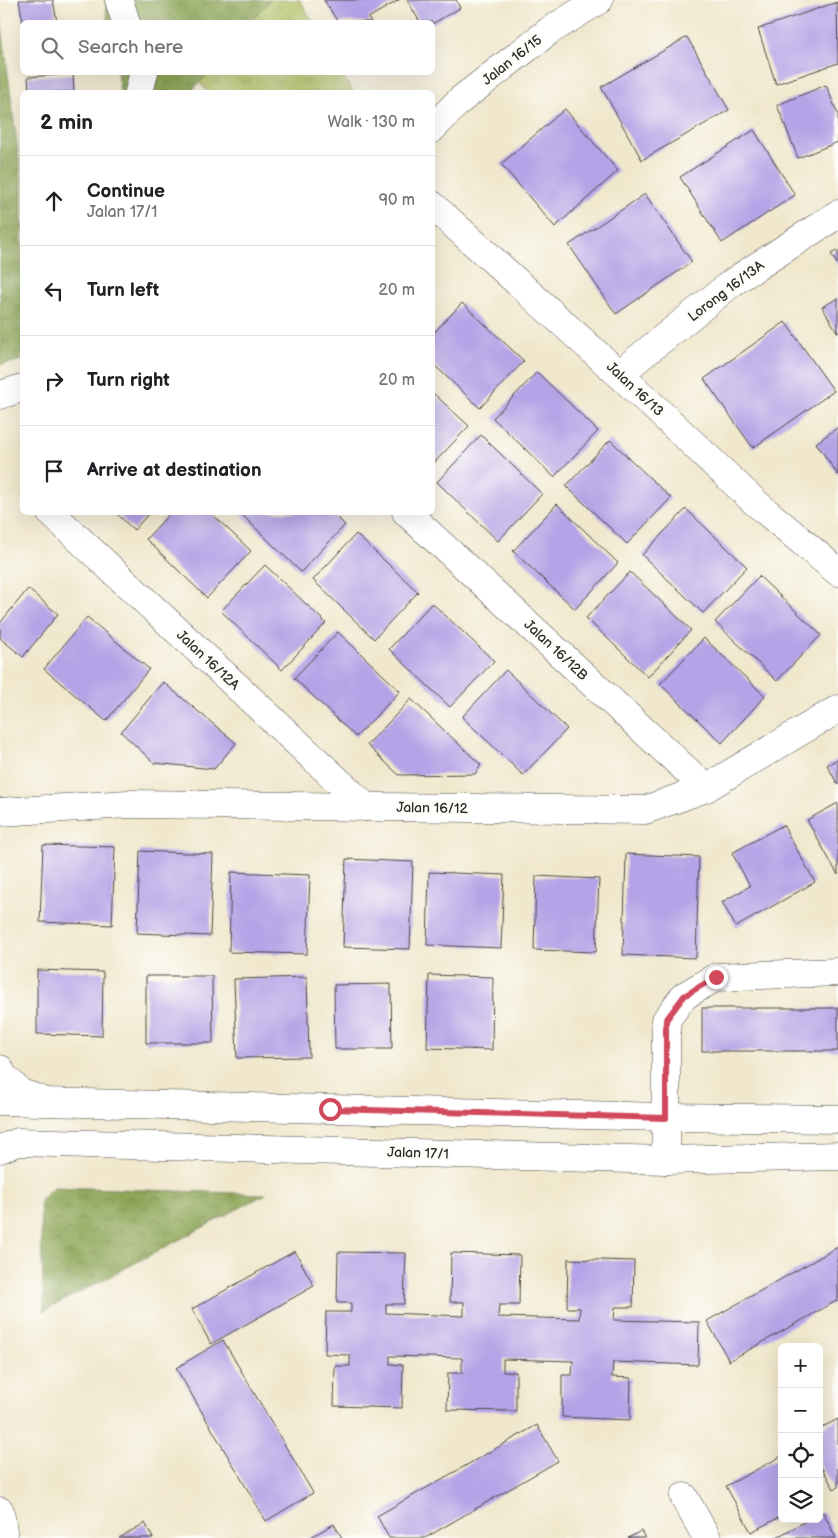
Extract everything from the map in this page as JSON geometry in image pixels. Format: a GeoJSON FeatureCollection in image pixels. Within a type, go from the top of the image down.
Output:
{"type":"FeatureCollection","features":[{"type":"Feature","properties":{"kind":"street"},"geometry":{"type":"LineString","coordinates":[[118,0],[125,20]]}},
{"type":"Feature","properties":{"kind":"street","name":"Jalan 16/15"},"geometry":{"type":"LineString","coordinates":[[435,125],[459,101],[549,31],[599,0]]}},
{"type":"Feature","properties":{"kind":"street"},"geometry":{"type":"LineString","coordinates":[[140,90],[143,75]]}},
{"type":"Feature","properties":{"kind":"street","name":"Jalan 16/13"},"geometry":{"type":"LineString","coordinates":[[435,208],[619,374],[756,503],[838,572]]}},
{"type":"Feature","properties":{"kind":"street","name":"Lorong 16/13A"},"geometry":{"type":"LineString","coordinates":[[619,374],[733,282],[838,214]]}},
{"type":"Feature","properties":{"kind":"street"},"geometry":{"type":"LineString","coordinates":[[0,395],[20,389]]}},
{"type":"Feature","properties":{"kind":"street","name":"Jalan 16/12A"},"geometry":{"type":"LineString","coordinates":[[53,515],[366,807]]}},
{"type":"Feature","properties":{"kind":"street","name":"Jalan 16/12B"},"geometry":{"type":"LineString","coordinates":[[409,515],[706,788]]}},
{"type":"Feature","properties":{"kind":"street","name":"Jalan 16/12"},"geometry":{"type":"LineString","coordinates":[[0,812],[128,804],[645,810],[706,788],[838,709]]}},
{"type":"Feature","properties":{"kind":"street"},"geometry":{"type":"LineString","coordinates":[[666,1160],[666,1020],[684,996],[716,977],[838,972]]}},
{"type":"Feature","properties":{"kind":"street"},"geometry":{"type":"LineString","coordinates":[[0,1069],[2,1075],[21,1093],[48,1102]]}},
{"type":"Feature","properties":{"kind":"street"},"geometry":{"type":"LineString","coordinates":[[0,1101],[666,1118],[838,1118]]}},
{"type":"Feature","properties":{"kind":"street","name":"Jalan 17/1"},"geometry":{"type":"LineString","coordinates":[[6,1140],[666,1160],[838,1156]]}},
{"type":"Feature","properties":{"kind":"street"},"geometry":{"type":"LineString","coordinates":[[684,1497],[707,1538]]}},
{"type":"Feature","properties":{"kind":"street"},"geometry":{"type":"LineString","coordinates":[[0,1511],[4,1538]]}},
{"type":"Feature","properties":{"kind":"green space"},"geometry":{"type":"Polygon","coordinates":[[[105,0],[270,0],[252,20],[108,20],[105,0]]]}},
{"type":"Feature","properties":{"kind":"green space"},"geometry":{"type":"Polygon","coordinates":[[[270,0],[300,0],[312,20],[252,20],[270,0]]]}},
{"type":"Feature","properties":{"kind":"green space"},"geometry":{"type":"Polygon","coordinates":[[[0,11],[20,167],[20,360],[0,365],[0,11]]]}},
{"type":"Feature","properties":{"kind":"green space"},"geometry":{"type":"Polygon","coordinates":[[[117,75],[206,75],[193,90],[120,90],[117,75]]]}},
{"type":"Feature","properties":{"kind":"green space"},"geometry":{"type":"Polygon","coordinates":[[[206,75],[342,75],[352,90],[206,90],[199,82],[206,75]]]}},
{"type":"Feature","properties":{"kind":"green space"},"geometry":{"type":"Polygon","coordinates":[[[53,1187],[266,1194],[44,1311],[40,1200],[53,1187]]]}},
{"type":"Feature","properties":{"kind":"building"},"geometry":{"type":"Polygon","coordinates":[[[19,0],[53,0],[57,20],[23,20],[19,0]]]}},
{"type":"Feature","properties":{"kind":"building"},"geometry":{"type":"Polygon","coordinates":[[[324,0],[399,0],[368,18],[370,20],[337,20],[324,0]]]}},
{"type":"Feature","properties":{"kind":"building"},"geometry":{"type":"Polygon","coordinates":[[[407,0],[456,0],[460,8],[435,22],[435,20],[419,20],[407,0]]]}},
{"type":"Feature","properties":{"kind":"building"},"geometry":{"type":"Polygon","coordinates":[[[837,2],[838,63],[776,84],[758,29],[837,2]]]}},
{"type":"Feature","properties":{"kind":"building"},"geometry":{"type":"Polygon","coordinates":[[[687,37],[729,110],[642,160],[601,87],[687,37]]]}},
{"type":"Feature","properties":{"kind":"building"},"geometry":{"type":"Polygon","coordinates":[[[73,75],[74,90],[29,90],[28,77],[73,75]]]}},
{"type":"Feature","properties":{"kind":"building"},"geometry":{"type":"Polygon","coordinates":[[[826,85],[838,115],[838,142],[798,158],[777,105],[826,85]]]}},
{"type":"Feature","properties":{"kind":"building"},"geometry":{"type":"Polygon","coordinates":[[[565,109],[618,171],[555,227],[501,164],[565,109]]]}},
{"type":"Feature","properties":{"kind":"building"},"geometry":{"type":"Polygon","coordinates":[[[754,130],[795,195],[722,243],[680,177],[754,130]]]}},
{"type":"Feature","properties":{"kind":"building"},"geometry":{"type":"Polygon","coordinates":[[[645,194],[692,262],[616,314],[569,245],[645,194]]]}},
{"type":"Feature","properties":{"kind":"building"},"geometry":{"type":"Polygon","coordinates":[[[838,250],[838,265],[831,254],[838,250]]]}},
{"type":"Feature","properties":{"kind":"building"},"geometry":{"type":"Polygon","coordinates":[[[838,298],[838,333],[822,307],[838,298]]]}},
{"type":"Feature","properties":{"kind":"building"},"geometry":{"type":"Polygon","coordinates":[[[462,303],[524,361],[480,408],[435,366],[435,332],[462,303]]]}},
{"type":"Feature","properties":{"kind":"building"},"geometry":{"type":"Polygon","coordinates":[[[785,322],[834,391],[753,448],[704,379],[785,322]]]}},
{"type":"Feature","properties":{"kind":"building"},"geometry":{"type":"Polygon","coordinates":[[[537,372],[598,431],[554,477],[493,418],[537,372]]]}},
{"type":"Feature","properties":{"kind":"building"},"geometry":{"type":"Polygon","coordinates":[[[435,395],[469,426],[435,462],[435,395]]]}},
{"type":"Feature","properties":{"kind":"building"},"geometry":{"type":"Polygon","coordinates":[[[838,427],[838,475],[816,443],[838,427]]]}},
{"type":"Feature","properties":{"kind":"building"},"geometry":{"type":"Polygon","coordinates":[[[481,435],[542,494],[498,541],[437,482],[481,435]]]}},
{"type":"Feature","properties":{"kind":"building"},"geometry":{"type":"Polygon","coordinates":[[[610,440],[671,498],[627,544],[566,486],[610,440]]]}},
{"type":"Feature","properties":{"kind":"building"},"geometry":{"type":"Polygon","coordinates":[[[557,504],[618,563],[575,609],[513,551],[557,504]]]}},
{"type":"Feature","properties":{"kind":"building"},"geometry":{"type":"Polygon","coordinates":[[[686,509],[747,567],[703,613],[642,555],[686,509]]]}},
{"type":"Feature","properties":{"kind":"building"},"geometry":{"type":"Polygon","coordinates":[[[118,515],[147,515],[134,530],[118,515]]]}},
{"type":"Feature","properties":{"kind":"building"},"geometry":{"type":"Polygon","coordinates":[[[168,515],[213,515],[251,551],[207,598],[146,539],[168,515]]]}},
{"type":"Feature","properties":{"kind":"building"},"geometry":{"type":"Polygon","coordinates":[[[242,515],[335,515],[345,525],[301,572],[242,515]]]}},
{"type":"Feature","properties":{"kind":"building"},"geometry":{"type":"Polygon","coordinates":[[[356,534],[418,592],[374,639],[313,580],[356,534]]]}},
{"type":"Feature","properties":{"kind":"building"},"geometry":{"type":"Polygon","coordinates":[[[265,565],[326,623],[282,670],[221,611],[265,565]]]}},
{"type":"Feature","properties":{"kind":"building"},"geometry":{"type":"Polygon","coordinates":[[[630,572],[691,630],[648,677],[586,618],[630,572]]]}},
{"type":"Feature","properties":{"kind":"building"},"geometry":{"type":"Polygon","coordinates":[[[759,576],[821,635],[777,681],[715,622],[759,576]]]}},
{"type":"Feature","properties":{"kind":"building"},"geometry":{"type":"Polygon","coordinates":[[[28,589],[58,614],[23,657],[0,638],[0,623],[28,589]]]}},
{"type":"Feature","properties":{"kind":"building"},"geometry":{"type":"Polygon","coordinates":[[[432,603],[494,661],[450,707],[389,649],[432,603]]]}},
{"type":"Feature","properties":{"kind":"building"},"geometry":{"type":"Polygon","coordinates":[[[87,617],[149,669],[106,721],[44,669],[87,617]]]}},
{"type":"Feature","properties":{"kind":"building"},"geometry":{"type":"Polygon","coordinates":[[[338,632],[400,691],[356,737],[294,678],[338,632]]]}},
{"type":"Feature","properties":{"kind":"building"},"geometry":{"type":"Polygon","coordinates":[[[704,638],[765,696],[722,743],[660,684],[704,638]]]}},
{"type":"Feature","properties":{"kind":"building"},"geometry":{"type":"Polygon","coordinates":[[[506,670],[567,729],[523,775],[462,717],[506,670]]]}},
{"type":"Feature","properties":{"kind":"building"},"geometry":{"type":"Polygon","coordinates":[[[163,682],[236,743],[214,769],[154,763],[121,732],[163,682]]]}},
{"type":"Feature","properties":{"kind":"building"},"geometry":{"type":"Polygon","coordinates":[[[411,699],[481,765],[475,774],[399,775],[367,745],[411,699]]]}},
{"type":"Feature","properties":{"kind":"building"},"geometry":{"type":"Polygon","coordinates":[[[838,759],[838,785],[827,765],[838,759]]]}},
{"type":"Feature","properties":{"kind":"building"},"geometry":{"type":"Polygon","coordinates":[[[838,803],[838,875],[807,820],[838,803]]]}},
{"type":"Feature","properties":{"kind":"building"},"geometry":{"type":"Polygon","coordinates":[[[783,825],[815,882],[736,927],[722,902],[750,886],[732,853],[783,825]]]}},
{"type":"Feature","properties":{"kind":"building"},"geometry":{"type":"Polygon","coordinates":[[[43,845],[115,847],[112,925],[40,922],[43,845]]]}},
{"type":"Feature","properties":{"kind":"building"},"geometry":{"type":"Polygon","coordinates":[[[140,851],[213,854],[210,936],[137,933],[140,851]]]}},
{"type":"Feature","properties":{"kind":"building"},"geometry":{"type":"Polygon","coordinates":[[[626,854],[699,857],[696,958],[623,955],[626,854]]]}},
{"type":"Feature","properties":{"kind":"building"},"geometry":{"type":"Polygon","coordinates":[[[346,859],[413,862],[410,949],[343,947],[346,859]]]}},
{"type":"Feature","properties":{"kind":"building"},"geometry":{"type":"Polygon","coordinates":[[[231,872],[310,875],[307,954],[229,952],[231,872]]]}},
{"type":"Feature","properties":{"kind":"building"},"geometry":{"type":"Polygon","coordinates":[[[429,872],[504,875],[501,948],[427,945],[429,872]]]}},
{"type":"Feature","properties":{"kind":"building"},"geometry":{"type":"Polygon","coordinates":[[[536,876],[599,879],[596,952],[534,950],[536,876]]]}},
{"type":"Feature","properties":{"kind":"building"},"geometry":{"type":"Polygon","coordinates":[[[37,970],[103,972],[102,1036],[37,1034],[37,970]]]}},
{"type":"Feature","properties":{"kind":"building"},"geometry":{"type":"Polygon","coordinates":[[[429,975],[493,977],[492,1050],[427,1048],[429,975]]]}},
{"type":"Feature","properties":{"kind":"building"},"geometry":{"type":"Polygon","coordinates":[[[146,976],[212,976],[213,1043],[146,1043],[146,976]]]}},
{"type":"Feature","properties":{"kind":"building"},"geometry":{"type":"Polygon","coordinates":[[[307,977],[309,1057],[237,1058],[234,979],[307,977]]]}},
{"type":"Feature","properties":{"kind":"building"},"geometry":{"type":"Polygon","coordinates":[[[391,984],[392,1049],[335,1049],[334,985],[391,984]]]}},
{"type":"Feature","properties":{"kind":"building"},"geometry":{"type":"Polygon","coordinates":[[[702,1008],[838,1008],[838,1051],[702,1051],[702,1008]]]}},
{"type":"Feature","properties":{"kind":"building"},"geometry":{"type":"Polygon","coordinates":[[[838,1247],[838,1300],[729,1361],[707,1321],[838,1247]]]}},
{"type":"Feature","properties":{"kind":"building"},"geometry":{"type":"Polygon","coordinates":[[[295,1251],[314,1286],[211,1344],[192,1309],[295,1251]]]}},
{"type":"Feature","properties":{"kind":"building"},"geometry":{"type":"Polygon","coordinates":[[[338,1252],[406,1253],[404,1304],[386,1304],[386,1313],[464,1316],[464,1302],[450,1302],[451,1253],[520,1255],[519,1305],[499,1305],[498,1317],[579,1319],[580,1308],[567,1308],[568,1259],[634,1261],[633,1307],[615,1307],[614,1320],[699,1322],[698,1365],[613,1362],[612,1377],[631,1378],[630,1420],[562,1417],[562,1375],[572,1375],[573,1361],[503,1359],[503,1372],[516,1372],[516,1411],[447,1410],[448,1373],[462,1373],[462,1358],[390,1356],[390,1364],[403,1365],[402,1408],[334,1406],[335,1366],[350,1366],[350,1355],[325,1354],[326,1312],[351,1312],[351,1303],[337,1303],[338,1252]]]}},
{"type":"Feature","properties":{"kind":"building"},"geometry":{"type":"Polygon","coordinates":[[[223,1340],[313,1493],[266,1521],[176,1368],[223,1340]]]}},
{"type":"Feature","properties":{"kind":"building"},"geometry":{"type":"Polygon","coordinates":[[[838,1419],[838,1487],[834,1489],[823,1470],[823,1427],[838,1419]]]}},
{"type":"Feature","properties":{"kind":"building"},"geometry":{"type":"Polygon","coordinates":[[[537,1425],[558,1461],[425,1538],[389,1538],[377,1516],[537,1425]]]}},
{"type":"Feature","properties":{"kind":"building"},"geometry":{"type":"Polygon","coordinates":[[[778,1458],[778,1518],[751,1532],[726,1486],[778,1458]]]}},
{"type":"Feature","properties":{"kind":"building"},"geometry":{"type":"Polygon","coordinates":[[[823,1512],[836,1538],[775,1538],[803,1523],[823,1523],[823,1512]]]}},
{"type":"Feature","properties":{"kind":"building"},"geometry":{"type":"Polygon","coordinates":[[[145,1523],[153,1538],[119,1538],[145,1523]]]}},
{"type":"Feature","properties":{"kind":"building"},"geometry":{"type":"Polygon","coordinates":[[[334,1524],[342,1538],[309,1538],[334,1524]]]}},
{"type":"Feature","properties":{"kind":"building"},"geometry":{"type":"Polygon","coordinates":[[[641,1531],[645,1538],[628,1538],[641,1531]]]}},
{"type":"Feature","properties":{"kind":"route"},"geometry":{"type":"LineString","coordinates":[[330,1109],[666,1118],[666,1020],[684,996],[716,977]]}}]}
